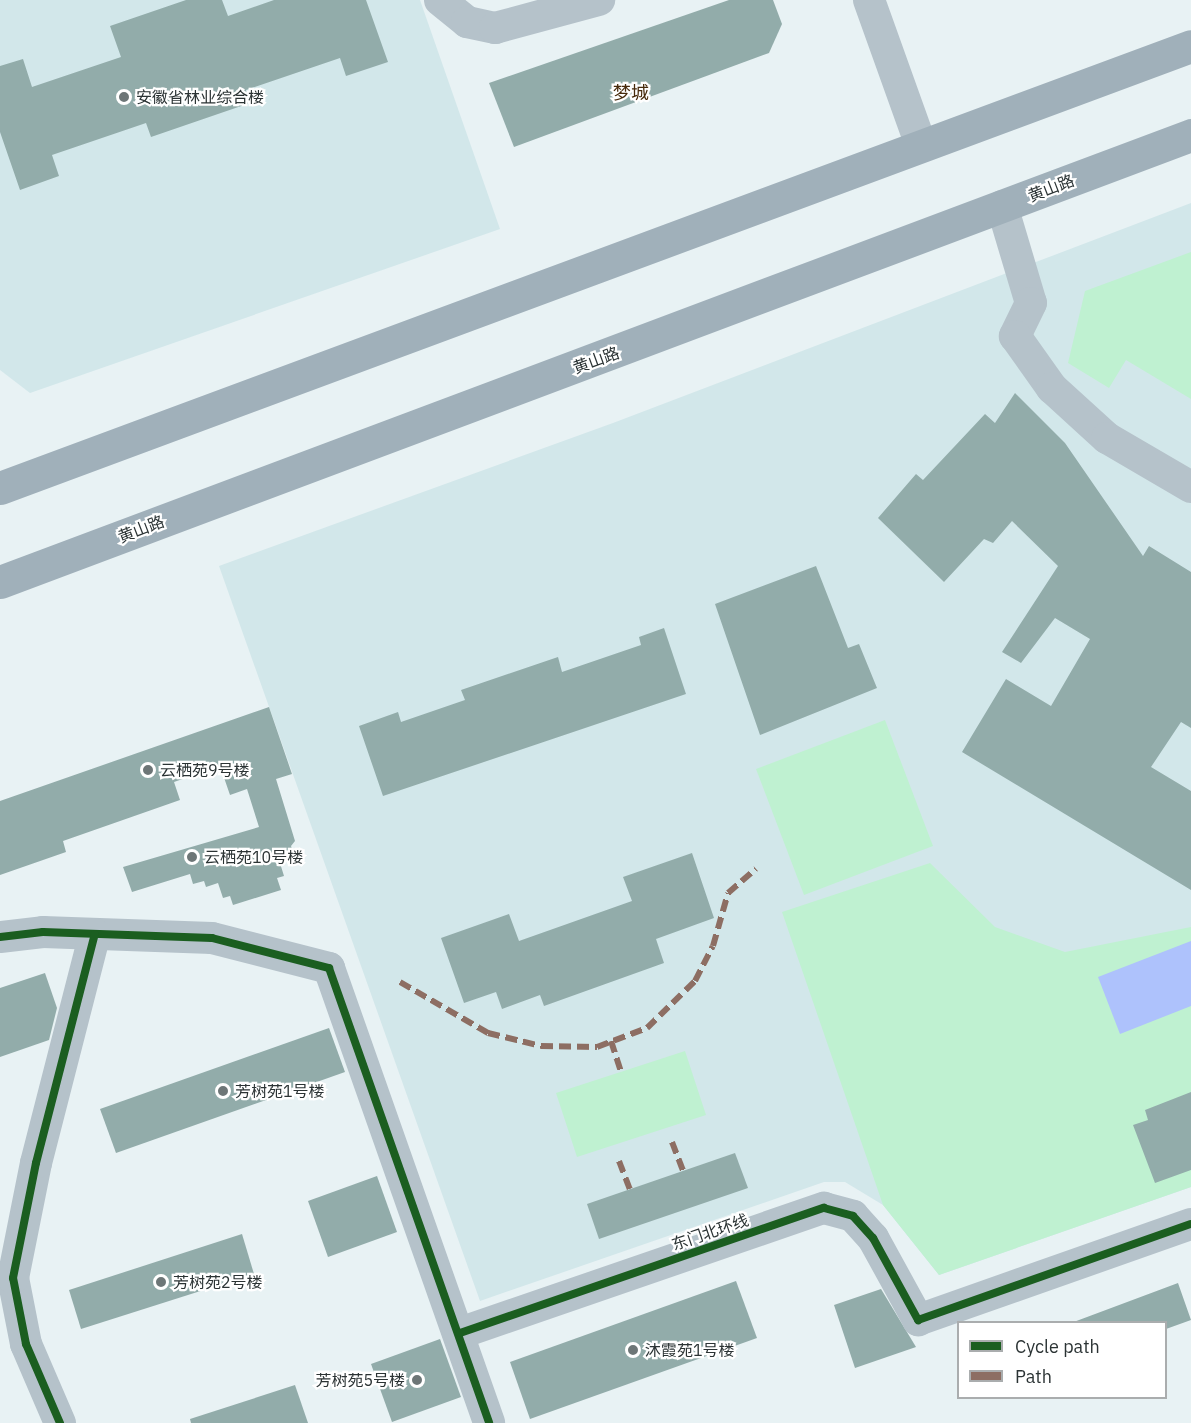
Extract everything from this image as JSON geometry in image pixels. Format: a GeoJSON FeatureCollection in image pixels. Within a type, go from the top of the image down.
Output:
{"type":"FeatureCollection","features":[{"type":"Feature","properties":{"kind":"main road"},"geometry":{"type":"LineString","coordinates":[[0,488],[1191,46]]}},
{"type":"Feature","properties":{"kind":"main road","name":"黄山路"},"geometry":{"type":"LineString","coordinates":[[0,582],[1191,135]]}},
{"type":"Feature","properties":{"kind":"street"},"geometry":{"type":"LineString","coordinates":[[440,0],[467,22],[495,28],[599,0]]}},
{"type":"Feature","properties":{"kind":"street"},"geometry":{"type":"LineString","coordinates":[[869,0],[921,146]]}},
{"type":"Feature","properties":{"kind":"street"},"geometry":{"type":"LineString","coordinates":[[1002,206],[1030,303],[1016,336],[1052,388],[1107,438],[1191,487]]}},
{"type":"Feature","properties":{"kind":"street"},"geometry":{"type":"LineString","coordinates":[[0,937],[43,932],[212,938],[329,968],[460,1333],[489,1423]]}},
{"type":"Feature","properties":{"kind":"street"},"geometry":{"type":"LineString","coordinates":[[60,1423],[26,1344],[13,1278],[36,1163],[95,934]]}},
{"type":"Feature","properties":{"kind":"street","name":"东门北环线"},"geometry":{"type":"LineString","coordinates":[[460,1333],[824,1208],[854,1216],[873,1238],[918,1320],[1191,1224]]}},
{"type":"Feature","properties":{"kind":"shaded area"},"geometry":{"type":"Polygon","coordinates":[[[0,0],[420,0],[500,229],[30,393],[0,370],[0,0]]]}},
{"type":"Feature","properties":{"kind":"shaded area"},"geometry":{"type":"Polygon","coordinates":[[[1191,203],[1191,1187],[939,1275],[883,1205],[845,1182],[824,1182],[480,1301],[219,566],[613,423],[1191,203]]]}},
{"type":"Feature","properties":{"kind":"green space"},"geometry":{"type":"Polygon","coordinates":[[[1191,252],[1191,399],[1126,360],[1109,388],[1068,363],[1085,291],[1191,252]]]}},
{"type":"Feature","properties":{"kind":"green space"},"geometry":{"type":"Polygon","coordinates":[[[885,720],[933,846],[804,895],[756,769],[885,720]]]}},
{"type":"Feature","properties":{"kind":"green space"},"geometry":{"type":"Polygon","coordinates":[[[930,863],[995,927],[1065,952],[1191,927],[1191,1187],[939,1275],[883,1205],[782,912],[930,863]]]}},
{"type":"Feature","properties":{"kind":"green space"},"geometry":{"type":"Polygon","coordinates":[[[685,1051],[706,1115],[577,1157],[556,1093],[685,1051]]]}},
{"type":"Feature","properties":{"kind":"water"},"geometry":{"type":"Polygon","coordinates":[[[1191,941],[1191,1006],[1120,1034],[1098,977],[1191,941]]]}},
{"type":"Feature","properties":{"kind":"building","name":"安徽省林业综合楼"},"geometry":{"type":"Polygon","coordinates":[[[186,0],[222,0],[228,16],[274,0],[366,0],[388,62],[346,76],[340,58],[246,90],[250,103],[151,137],[146,123],[52,155],[59,176],[20,190],[0,132],[0,66],[23,59],[32,87],[121,57],[110,26],[186,0]]]}},
{"type":"Feature","properties":{"kind":"building"},"geometry":{"type":"Polygon","coordinates":[[[729,0],[773,0],[782,24],[769,53],[514,147],[489,83],[729,0]]]}},
{"type":"Feature","properties":{"kind":"building"},"geometry":{"type":"Polygon","coordinates":[[[1015,393],[1065,443],[1143,556],[1149,546],[1191,572],[1191,728],[1181,722],[1151,767],[1191,791],[1191,890],[962,752],[1006,679],[1051,706],[1090,639],[1055,618],[1021,663],[1002,652],[1058,566],[1012,521],[993,543],[984,539],[944,582],[878,518],[916,474],[923,480],[985,414],[995,423],[1015,393]]]}},
{"type":"Feature","properties":{"kind":"building"},"geometry":{"type":"Polygon","coordinates":[[[816,566],[848,648],[859,644],[877,688],[760,735],[715,604],[816,566]]]}},
{"type":"Feature","properties":{"kind":"building"},"geometry":{"type":"Polygon","coordinates":[[[664,628],[686,694],[383,796],[359,726],[398,712],[401,722],[465,700],[461,690],[558,657],[562,672],[641,645],[639,637],[664,628]]]}},
{"type":"Feature","properties":{"kind":"building"},"geometry":{"type":"Polygon","coordinates":[[[269,707],[292,774],[276,779],[295,841],[291,846],[295,858],[280,863],[284,876],[277,878],[281,890],[233,905],[230,896],[223,898],[218,883],[206,887],[204,881],[193,884],[190,874],[132,892],[123,867],[259,827],[247,789],[230,795],[220,766],[174,782],[180,800],[63,841],[66,852],[0,875],[0,801],[269,707]]]}},
{"type":"Feature","properties":{"kind":"building"},"geometry":{"type":"Polygon","coordinates":[[[692,853],[714,918],[656,939],[664,963],[544,1006],[540,995],[502,1009],[496,992],[464,1003],[441,938],[509,914],[519,941],[632,901],[623,877],[692,853]]]}},
{"type":"Feature","properties":{"kind":"building"},"geometry":{"type":"Polygon","coordinates":[[[45,973],[57,1008],[49,1040],[0,1057],[0,988],[45,973]]]}},
{"type":"Feature","properties":{"kind":"building","name":"芳树苑1号楼"},"geometry":{"type":"Polygon","coordinates":[[[329,1028],[345,1072],[116,1153],[100,1109],[329,1028]]]}},
{"type":"Feature","properties":{"kind":"building"},"geometry":{"type":"Polygon","coordinates":[[[1191,1092],[1191,1170],[1155,1183],[1133,1125],[1148,1120],[1145,1110],[1191,1092]]]}},
{"type":"Feature","properties":{"kind":"building"},"geometry":{"type":"Polygon","coordinates":[[[735,1153],[748,1188],[599,1239],[587,1204],[735,1153]]]}},
{"type":"Feature","properties":{"kind":"building"},"geometry":{"type":"Polygon","coordinates":[[[377,1176],[397,1232],[328,1257],[308,1201],[377,1176]]]}},
{"type":"Feature","properties":{"kind":"building","name":"芳树苑2号楼"},"geometry":{"type":"Polygon","coordinates":[[[242,1234],[254,1274],[81,1329],[69,1290],[242,1234]]]}},
{"type":"Feature","properties":{"kind":"building","name":"沐霞苑1号楼"},"geometry":{"type":"Polygon","coordinates":[[[736,1281],[757,1338],[530,1419],[510,1362],[736,1281]]]}},
{"type":"Feature","properties":{"kind":"building"},"geometry":{"type":"Polygon","coordinates":[[[1178,1283],[1191,1320],[1167,1329],[1167,1321],[1076,1321],[1178,1283]]]}},
{"type":"Feature","properties":{"kind":"building"},"geometry":{"type":"Polygon","coordinates":[[[881,1289],[916,1347],[855,1368],[834,1305],[881,1289]]]}},
{"type":"Feature","properties":{"kind":"building","name":"芳树苑5号楼"},"geometry":{"type":"Polygon","coordinates":[[[440,1339],[461,1397],[392,1422],[371,1364],[440,1339]]]}},
{"type":"Feature","properties":{"kind":"building"},"geometry":{"type":"Polygon","coordinates":[[[295,1385],[308,1423],[191,1423],[190,1419],[295,1385]]]}},
{"type":"Feature","properties":{"kind":"marked path"},"geometry":{"type":"LineString","coordinates":[[400,982],[488,1033],[541,1046],[597,1047],[647,1028],[695,981],[713,946],[728,893],[756,869]]}},
{"type":"Feature","properties":{"kind":"marked path"},"geometry":{"type":"LineString","coordinates":[[611,1041],[621,1071]]}},
{"type":"Feature","properties":{"kind":"marked path"},"geometry":{"type":"LineString","coordinates":[[672,1142],[683,1171]]}},
{"type":"Feature","properties":{"kind":"marked path"},"geometry":{"type":"LineString","coordinates":[[619,1161],[630,1189]]}},
{"type":"Feature","properties":{"kind":"cycle path"},"geometry":{"type":"LineString","coordinates":[[0,937],[43,932],[212,938],[329,968],[489,1423]]}},
{"type":"Feature","properties":{"kind":"cycle path"},"geometry":{"type":"LineString","coordinates":[[60,1423],[26,1344],[13,1278],[36,1163],[95,934]]}},
{"type":"Feature","properties":{"kind":"cycle path"},"geometry":{"type":"LineString","coordinates":[[460,1333],[824,1208],[853,1216],[873,1238],[918,1320],[1191,1224]]}},
{"type":"Feature","properties":{"kind":"place","name":"安徽省林业综合楼"},"geometry":{"type":"Point","coordinates":[124,97]}},
{"type":"Feature","properties":{"kind":"place","name":"云栖苑9号楼"},"geometry":{"type":"Point","coordinates":[148,770]}},
{"type":"Feature","properties":{"kind":"place","name":"云栖苑10号楼"},"geometry":{"type":"Point","coordinates":[192,857]}},
{"type":"Feature","properties":{"kind":"place","name":"芳树苑1号楼"},"geometry":{"type":"Point","coordinates":[223,1091]}},
{"type":"Feature","properties":{"kind":"place","name":"芳树苑2号楼"},"geometry":{"type":"Point","coordinates":[161,1282]}},
{"type":"Feature","properties":{"kind":"place","name":"沐霞苑1号楼"},"geometry":{"type":"Point","coordinates":[633,1350]}},
{"type":"Feature","properties":{"kind":"place","name":"芳树苑5号楼"},"geometry":{"type":"Point","coordinates":[417,1380]}},
{"type":"Feature","properties":{"kind":"district","name":"梦城"},"geometry":{"type":"Point","coordinates":[631,93]}}]}
